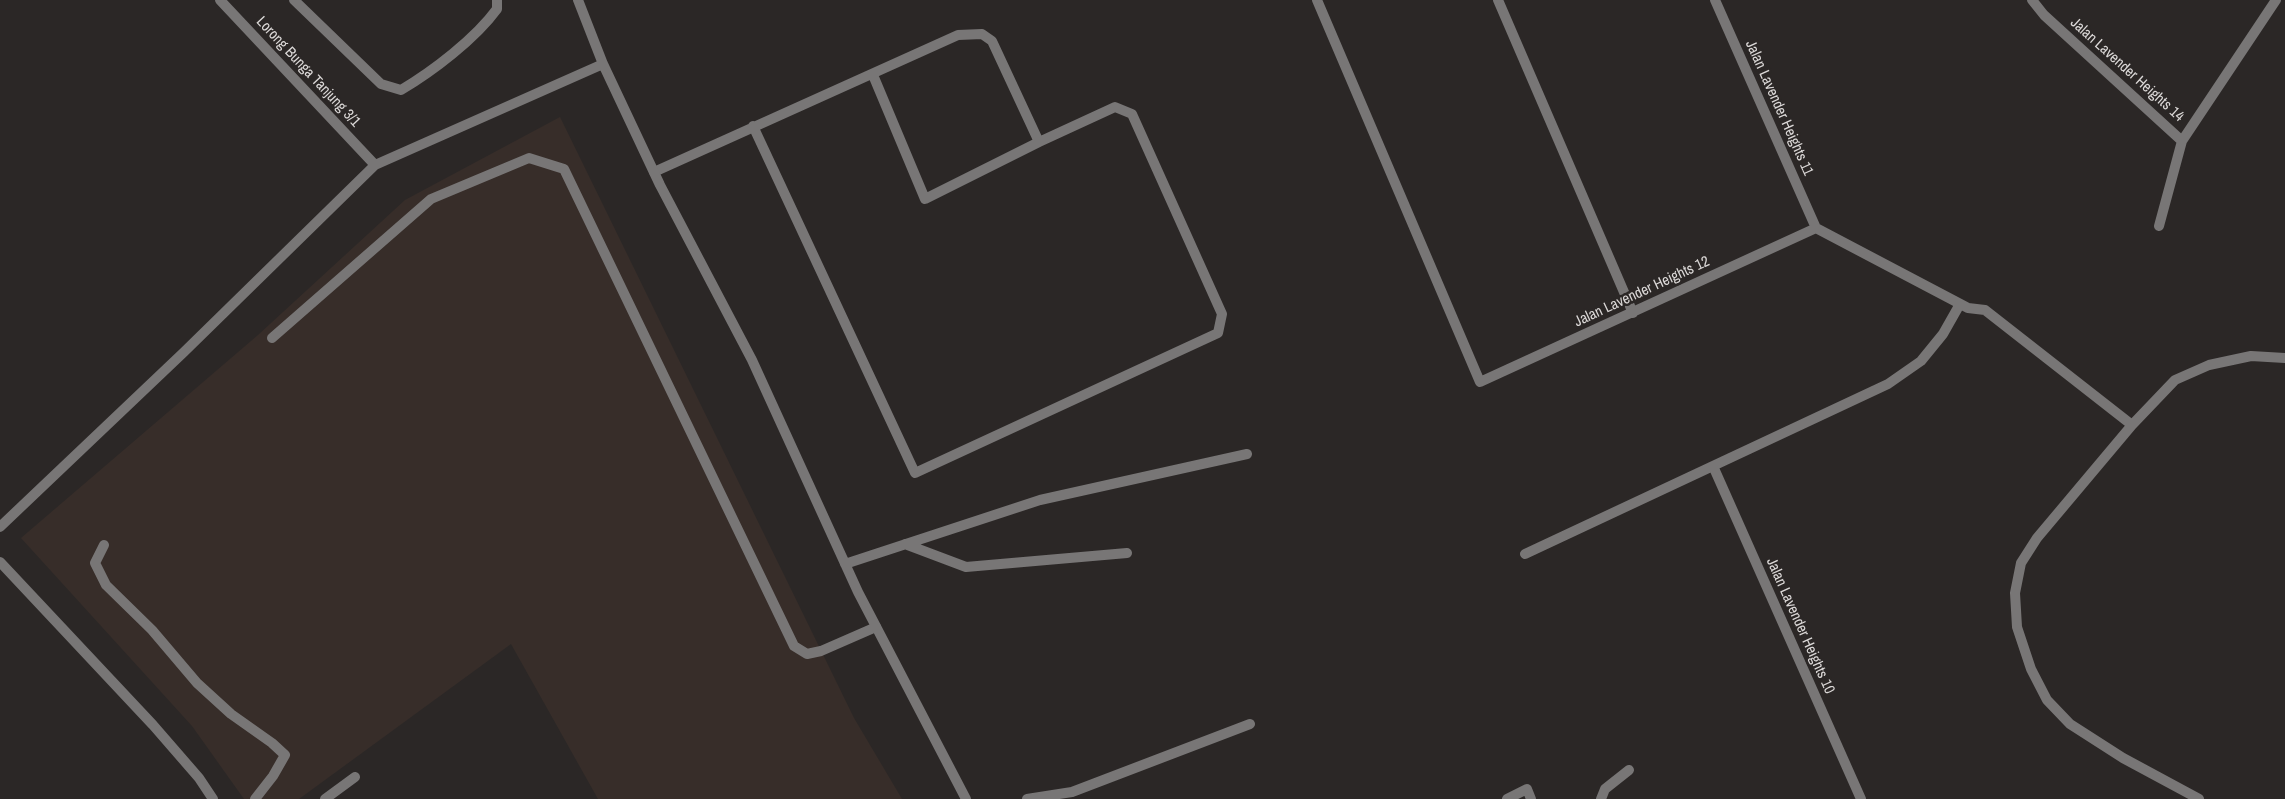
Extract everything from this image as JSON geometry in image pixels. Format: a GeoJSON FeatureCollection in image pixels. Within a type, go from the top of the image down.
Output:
{"type":"FeatureCollection","features":[{"type":"Feature","properties":{"kind":"street","name":"Lorong Bunga Tanjung 3/1"},"geometry":{"type":"LineString","coordinates":[[220,0],[375,165]]}},
{"type":"Feature","properties":{"kind":"street"},"geometry":{"type":"LineString","coordinates":[[294,0],[381,84],[401,90],[421,78],[486,24],[497,9],[497,0]]}},
{"type":"Feature","properties":{"kind":"street"},"geometry":{"type":"LineString","coordinates":[[578,0],[603,64],[654,172],[752,360],[845,564],[966,799]]}},
{"type":"Feature","properties":{"kind":"street","name":"Jalan Lavender Heights 12"},"geometry":{"type":"LineString","coordinates":[[1317,0],[1480,382],[1816,228]]}},
{"type":"Feature","properties":{"kind":"street"},"geometry":{"type":"LineString","coordinates":[[1498,0],[1633,313]]}},
{"type":"Feature","properties":{"kind":"street","name":"Jalan Lavender Heights 11"},"geometry":{"type":"LineString","coordinates":[[1715,0],[1816,228]]}},
{"type":"Feature","properties":{"kind":"street","name":"Jalan Lavender Heights 14"},"geometry":{"type":"LineString","coordinates":[[2032,0],[2044,15],[2182,141]]}},
{"type":"Feature","properties":{"kind":"street"},"geometry":{"type":"LineString","coordinates":[[2159,226],[2182,141],[2277,0],[2285,7]]}},
{"type":"Feature","properties":{"kind":"street"},"geometry":{"type":"LineString","coordinates":[[654,172],[753,126],[873,75],[958,35],[982,34],[992,41],[1039,142]]}},
{"type":"Feature","properties":{"kind":"street"},"geometry":{"type":"LineString","coordinates":[[0,527],[184,352],[375,165],[603,64]]}},
{"type":"Feature","properties":{"kind":"street"},"geometry":{"type":"LineString","coordinates":[[753,126],[915,473],[1218,333],[1222,314],[1132,114],[1115,107],[1039,142],[925,200],[873,75]]}},
{"type":"Feature","properties":{"kind":"street"},"geometry":{"type":"LineString","coordinates":[[272,338],[431,199],[529,158],[564,168],[794,646],[807,654],[821,651],[876,627]]}},
{"type":"Feature","properties":{"kind":"street"},"geometry":{"type":"LineString","coordinates":[[1816,228],[1968,308],[1985,310],[2132,425]]}},
{"type":"Feature","properties":{"kind":"street"},"geometry":{"type":"LineString","coordinates":[[1525,554],[1888,384],[1921,361],[1943,334],[1960,304]]}},
{"type":"Feature","properties":{"kind":"street"},"geometry":{"type":"LineString","coordinates":[[2200,799],[2123,758],[2070,724],[2047,700],[2031,669],[2017,627],[2015,593],[2021,563],[2037,538],[2132,425],[2175,380],[2209,365],[2251,356],[2285,358]]}},
{"type":"Feature","properties":{"kind":"street"},"geometry":{"type":"LineString","coordinates":[[845,564],[1040,500],[1247,454]]}},
{"type":"Feature","properties":{"kind":"street","name":"Jalan Lavender Heights 10"},"geometry":{"type":"LineString","coordinates":[[1713,466],[1861,799]]}},
{"type":"Feature","properties":{"kind":"street"},"geometry":{"type":"LineString","coordinates":[[905,544],[966,567],[1127,552]]}},
{"type":"Feature","properties":{"kind":"street"},"geometry":{"type":"LineString","coordinates":[[104,545],[95,563],[106,585],[152,630],[197,683],[231,714],[272,743],[285,755],[273,776],[255,799]]}},
{"type":"Feature","properties":{"kind":"street"},"geometry":{"type":"LineString","coordinates":[[0,562],[153,726],[199,778],[214,799]]}},
{"type":"Feature","properties":{"kind":"street"},"geometry":{"type":"LineString","coordinates":[[1027,799],[1072,792],[1250,724]]}},
{"type":"Feature","properties":{"kind":"street"},"geometry":{"type":"LineString","coordinates":[[1602,799],[1605,789],[1629,770]]}},
{"type":"Feature","properties":{"kind":"street"},"geometry":{"type":"LineString","coordinates":[[325,799],[355,777]]}},
{"type":"Feature","properties":{"kind":"street"},"geometry":{"type":"LineString","coordinates":[[1507,799],[1527,790],[1531,799]]}},
{"type":"Feature","properties":{"kind":"shaded area"},"geometry":{"type":"Polygon","coordinates":[[[560,117],[854,718],[902,799],[598,799],[511,644],[299,799],[244,799],[192,726],[21,538],[258,335],[405,200],[560,117]]]}}]}
